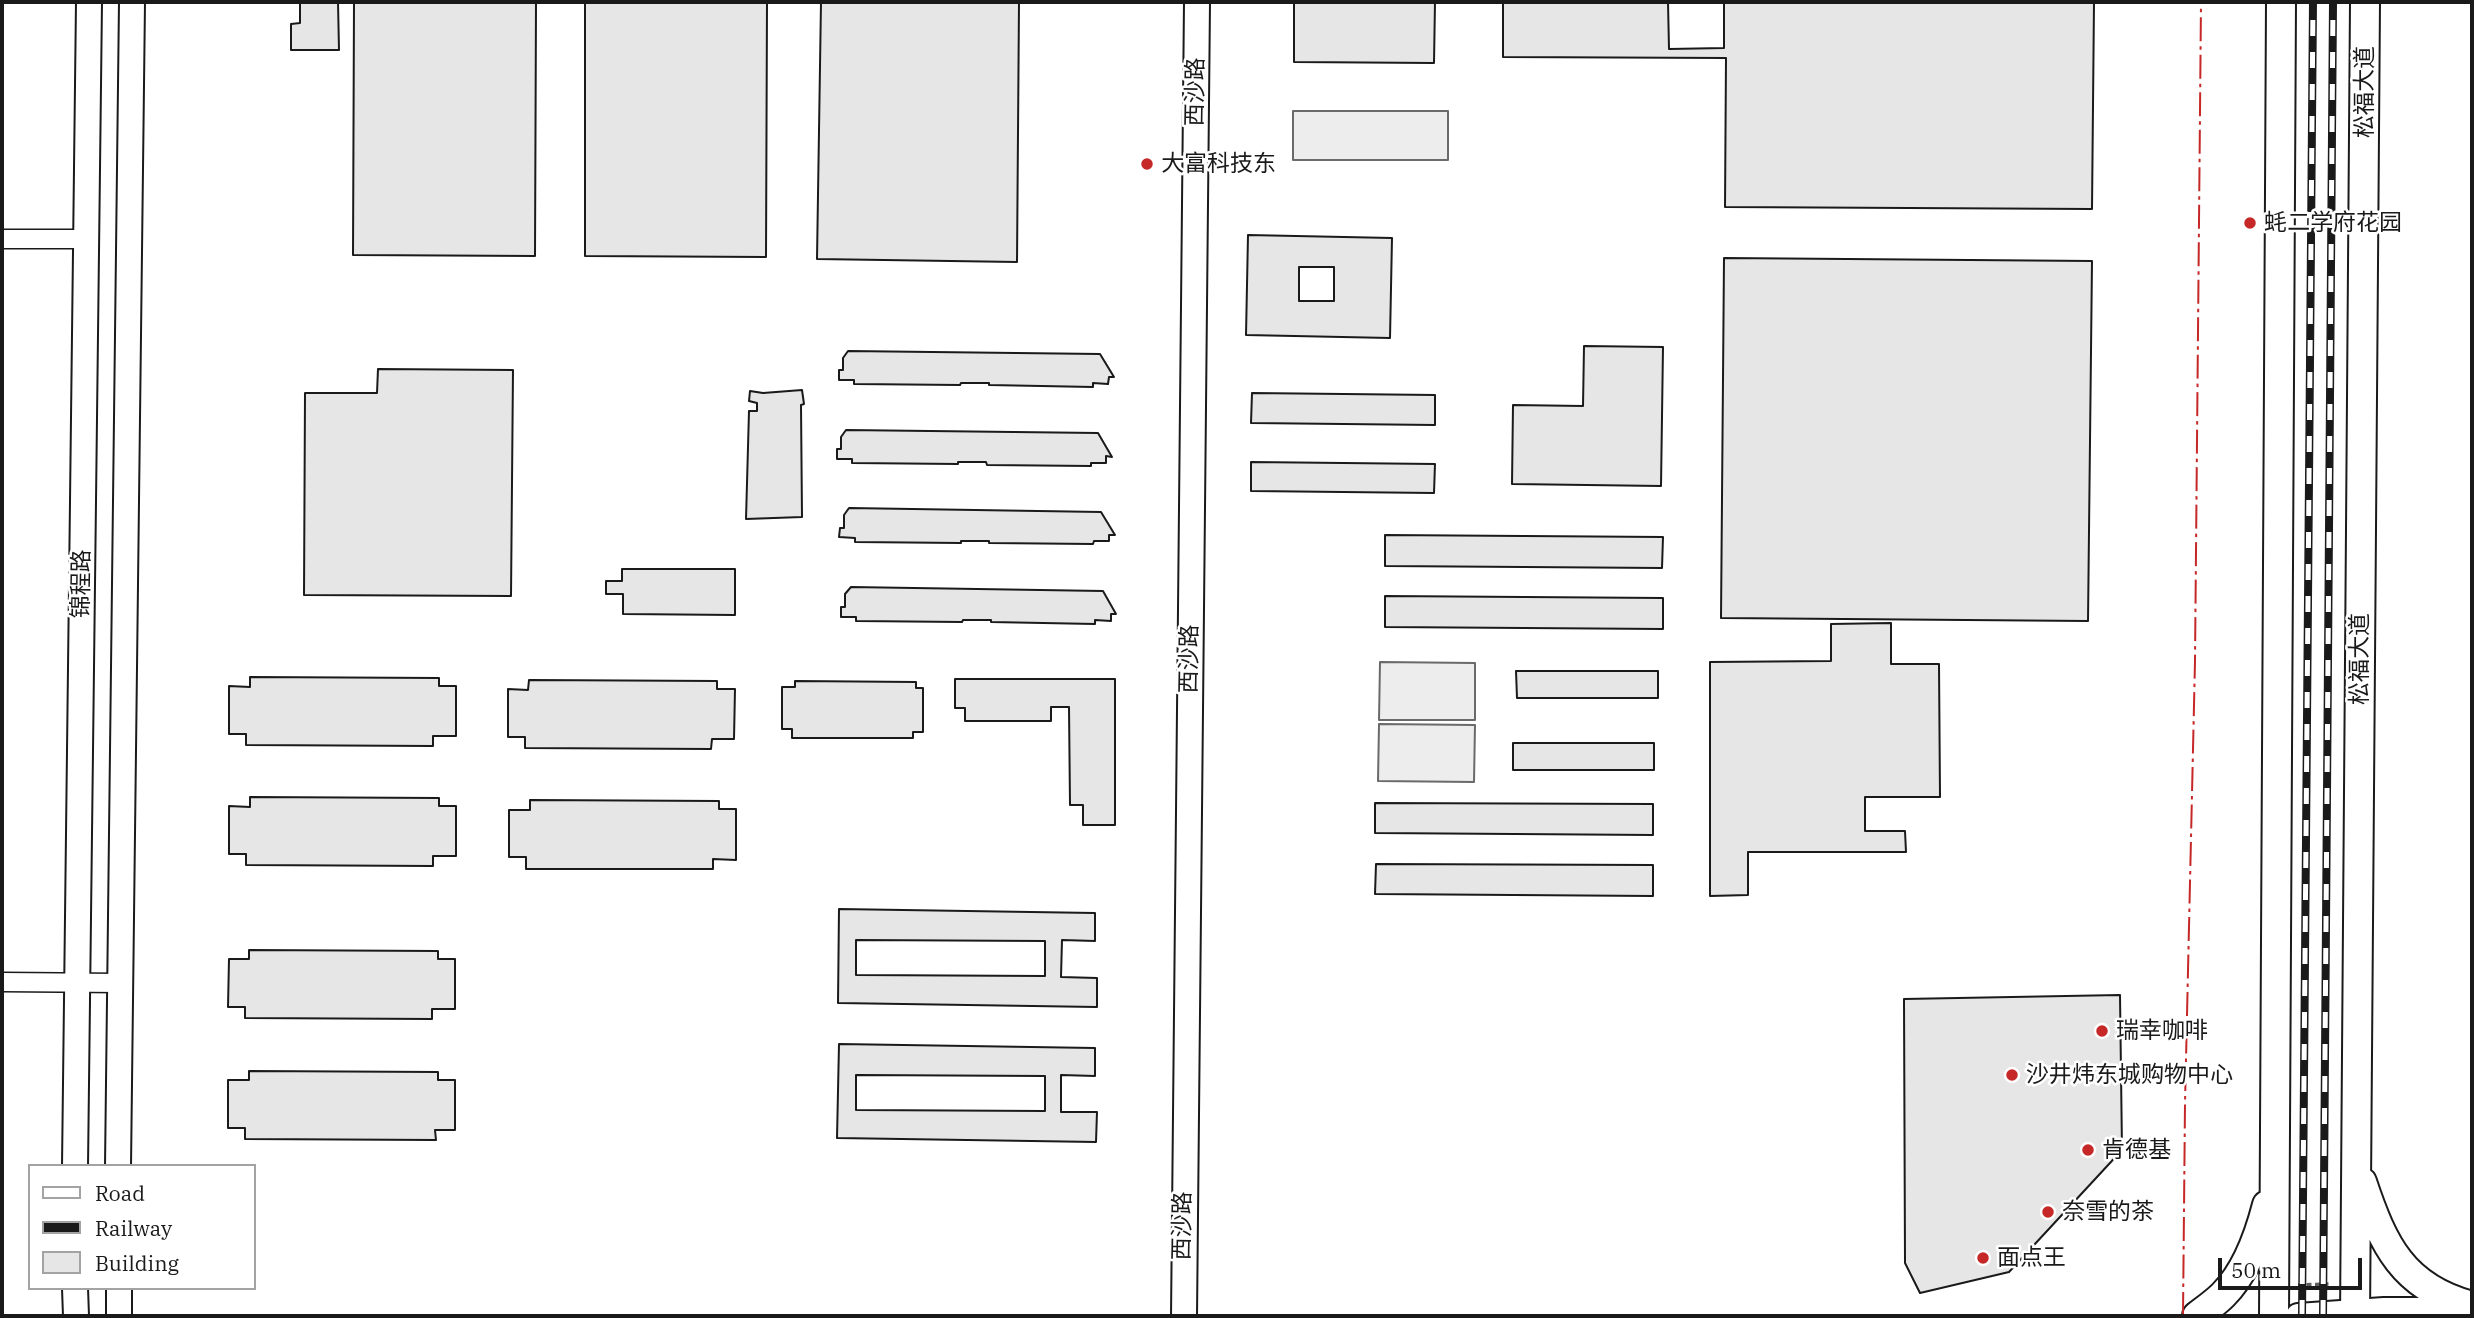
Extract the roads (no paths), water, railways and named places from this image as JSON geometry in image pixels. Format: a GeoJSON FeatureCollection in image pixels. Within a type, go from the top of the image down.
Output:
{"type":"FeatureCollection","features":[{"type":"Feature","properties":{"kind":"main road","name":"锦程路"},"geometry":{"type":"LineString","coordinates":[[75,1164],[89,2]]}},
{"type":"Feature","properties":{"kind":"main road","name":"锦程路"},"geometry":{"type":"LineString","coordinates":[[118,1164],[132,2]]}},
{"type":"Feature","properties":{"kind":"main road","name":"西沙路"},"geometry":{"type":"LineString","coordinates":[[1184,1316],[1197,2]]}},
{"type":"Feature","properties":{"kind":"main road"},"geometry":{"type":"LineString","coordinates":[[2274,1316],[2281,2]]}},
{"type":"Feature","properties":{"kind":"main road","name":"松福大道"},"geometry":{"type":"LineString","coordinates":[[2355,1314],[2365,2]]}},
{"type":"Feature","properties":{"kind":"main road"},"geometry":{"type":"LineString","coordinates":[[2356,1166],[2383,1236],[2403,1267],[2421,1284],[2450,1300],[2472,1308]]}},
{"type":"Feature","properties":{"kind":"main road"},"geometry":{"type":"LineString","coordinates":[[2197,1316],[2224,1294],[2241,1271],[2264,1217],[2275,1171]]}},
{"type":"Feature","properties":{"kind":"main road"},"geometry":{"type":"LineString","coordinates":[[75,1290],[76,1316]]}},
{"type":"Feature","properties":{"kind":"main road"},"geometry":{"type":"LineString","coordinates":[[119,1290],[120,1316]]}},
{"type":"Feature","properties":{"kind":"main road"},"geometry":{"type":"LineString","coordinates":[[2298,1316],[2472,1308]]}},
{"type":"Feature","properties":{"kind":"street"},"geometry":{"type":"LineString","coordinates":[[2,239],[86,240]]}},
{"type":"Feature","properties":{"kind":"street"},"geometry":{"type":"LineString","coordinates":[[2,982],[120,983]]}},
{"type":"Feature","properties":{"kind":"railway"},"geometry":{"type":"LineString","coordinates":[[2302,1316],[2313,2]]}},
{"type":"Feature","properties":{"kind":"railway"},"geometry":{"type":"LineString","coordinates":[[2323,1316],[2333,2]]}},
{"type":"Feature","properties":{"kind":"place","name":"大富科技东"},"geometry":{"type":"Point","coordinates":[1147,164]}},
{"type":"Feature","properties":{"kind":"place","name":"蚝二学府花园"},"geometry":{"type":"Point","coordinates":[2250,223]}},
{"type":"Feature","properties":{"kind":"place","name":"瑞幸咖啡"},"geometry":{"type":"Point","coordinates":[2102,1031]}},
{"type":"Feature","properties":{"kind":"place","name":"沙井炜东城购物中心"},"geometry":{"type":"Point","coordinates":[2012,1075]}},
{"type":"Feature","properties":{"kind":"place","name":"肯德基"},"geometry":{"type":"Point","coordinates":[2088,1150]}},
{"type":"Feature","properties":{"kind":"place","name":"奈雪的茶"},"geometry":{"type":"Point","coordinates":[2048,1212]}},
{"type":"Feature","properties":{"kind":"place","name":"面点王"},"geometry":{"type":"Point","coordinates":[1983,1258]}}]}
